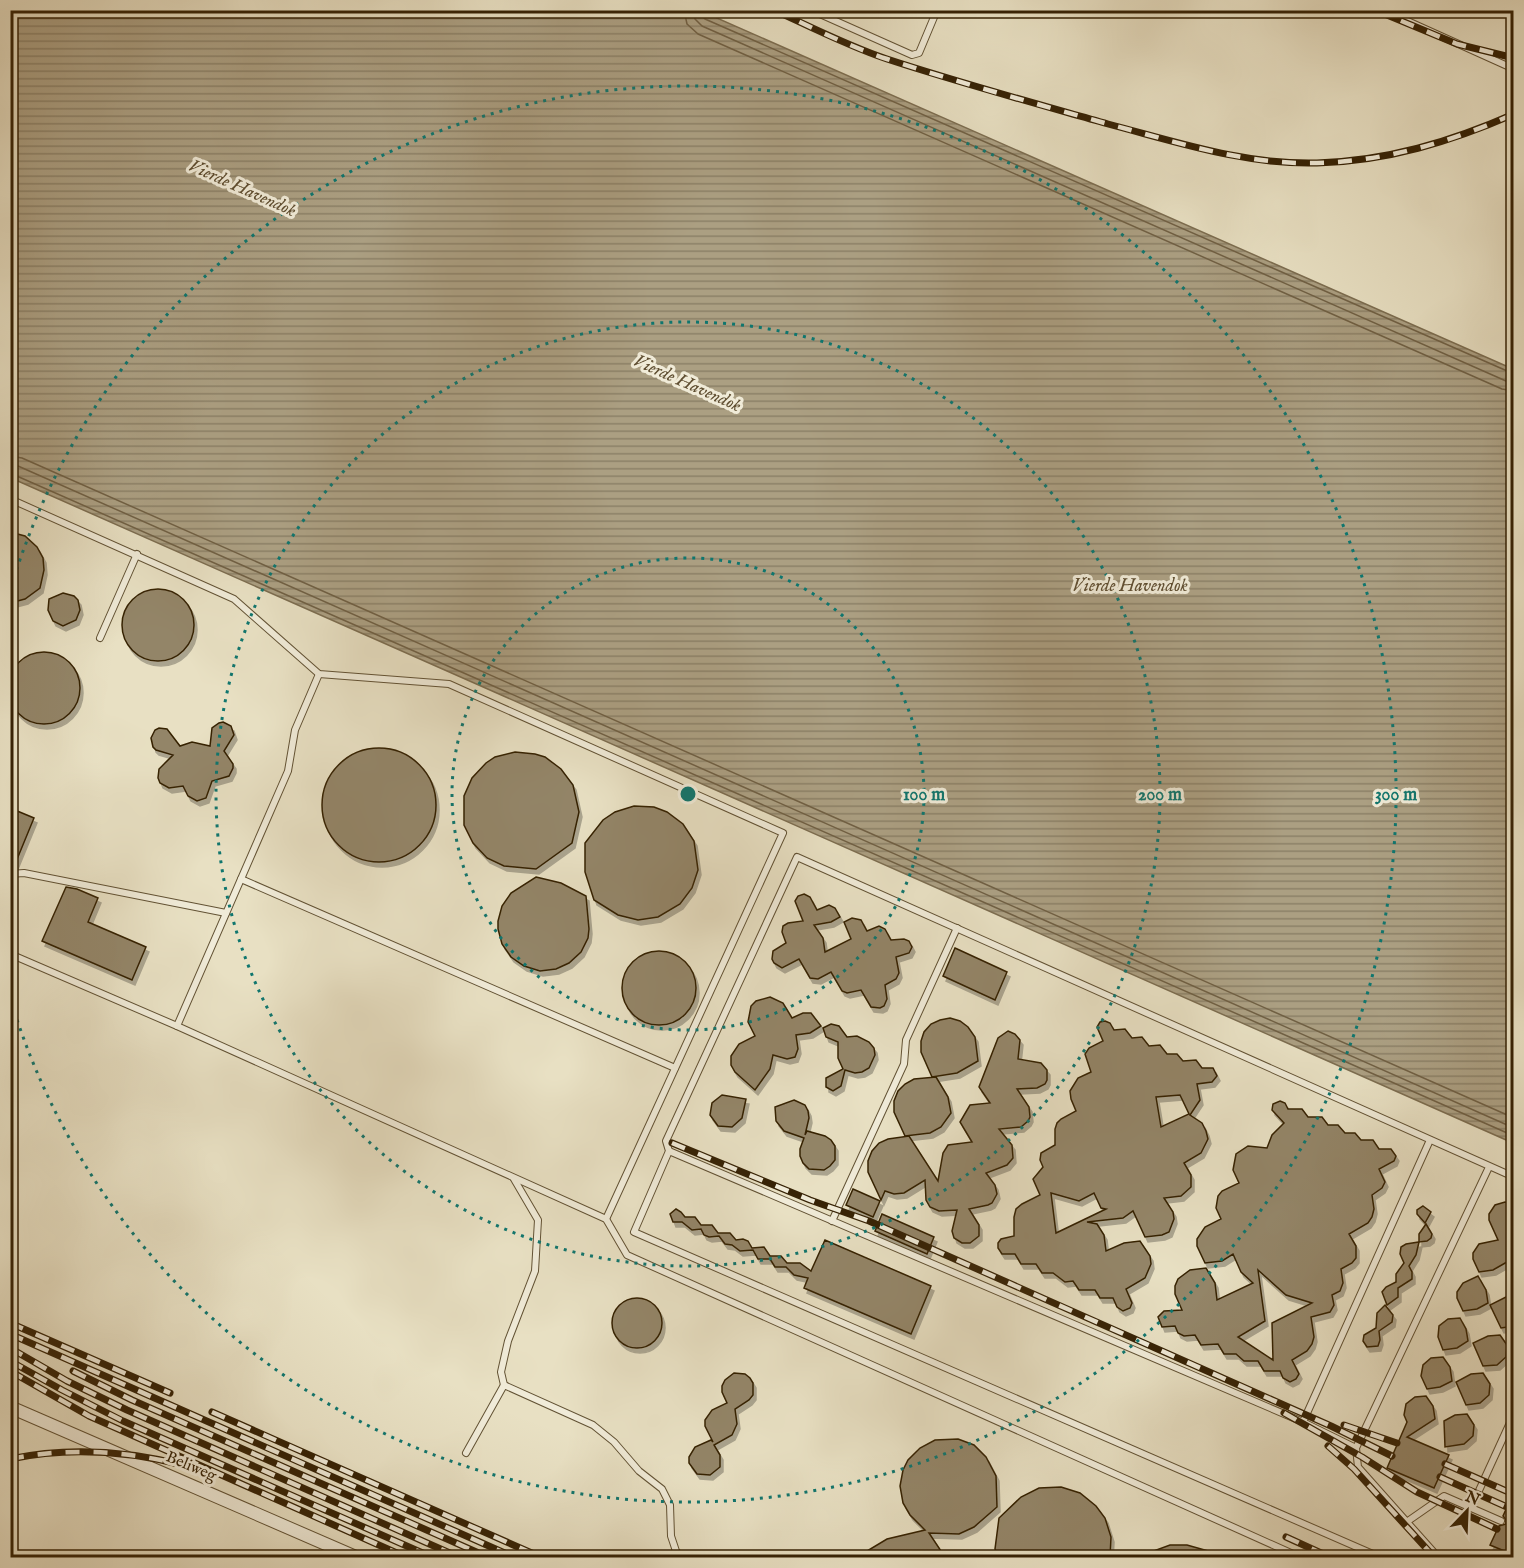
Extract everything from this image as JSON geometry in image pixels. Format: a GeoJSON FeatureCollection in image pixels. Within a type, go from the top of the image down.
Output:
{"type":"FeatureCollection","features":[{"type":"Feature","properties":{"kind":"street","name":"Beliweg"},"geometry":{"type":"LineString","coordinates":[[10,1407],[358,1557]]}},
{"type":"Feature","properties":{"kind":"lane"},"geometry":{"type":"LineString","coordinates":[[811,10],[912,55],[919,53],[937,10]]}},
{"type":"Feature","properties":{"kind":"lane"},"geometry":{"type":"LineString","coordinates":[[1383,10],[1514,69]]}},
{"type":"Feature","properties":{"kind":"lane"},"geometry":{"type":"LineString","coordinates":[[10,499],[234,599],[319,674],[449,684],[783,833],[606,1219]]}},
{"type":"Feature","properties":{"kind":"lane"},"geometry":{"type":"LineString","coordinates":[[100,638],[137,555]]}},
{"type":"Feature","properties":{"kind":"lane"},"geometry":{"type":"LineString","coordinates":[[177,1026],[288,771],[295,730],[319,674]]}},
{"type":"Feature","properties":{"kind":"lane"},"geometry":{"type":"LineString","coordinates":[[1382,1557],[634,1232],[669,1151],[666,1141],[797,857],[1514,1177]]}},
{"type":"Feature","properties":{"kind":"lane"},"geometry":{"type":"LineString","coordinates":[[10,874],[24,873],[226,914]]}},
{"type":"Feature","properties":{"kind":"lane"},"geometry":{"type":"LineString","coordinates":[[241,879],[675,1068]]}},
{"type":"Feature","properties":{"kind":"lane"},"geometry":{"type":"LineString","coordinates":[[832,1221],[904,1064],[906,1040],[957,928]]}},
{"type":"Feature","properties":{"kind":"lane"},"geometry":{"type":"LineString","coordinates":[[10,954],[177,1026],[606,1219],[627,1255],[1302,1557]]}},
{"type":"Feature","properties":{"kind":"lane"},"geometry":{"type":"LineString","coordinates":[[1303,1422],[1430,1140]]}},
{"type":"Feature","properties":{"kind":"lane"},"geometry":{"type":"LineString","coordinates":[[669,1151],[1303,1422],[1356,1448]]}},
{"type":"Feature","properties":{"kind":"lane"},"geometry":{"type":"LineString","coordinates":[[1439,1557],[1358,1467],[1356,1448],[1489,1167]]}},
{"type":"Feature","properties":{"kind":"lane"},"geometry":{"type":"LineString","coordinates":[[466,1453],[504,1385],[501,1372],[508,1341],[535,1271],[538,1220],[514,1178]]}},
{"type":"Feature","properties":{"kind":"lane"},"geometry":{"type":"LineString","coordinates":[[504,1385],[593,1425],[614,1442],[639,1471],[662,1489],[670,1504],[671,1536],[676,1551],[683,1557]]}},
{"type":"Feature","properties":{"kind":"lane"},"geometry":{"type":"LineString","coordinates":[[1471,1508],[1514,1414]]}},
{"type":"Feature","properties":{"kind":"lane"},"geometry":{"type":"LineString","coordinates":[[1408,1521],[1444,1496],[1501,1521]]}},
{"type":"Feature","properties":{"kind":"water","name":"Vierde Havendok"},"geometry":{"type":"Polygon","coordinates":[[[11,10],[701,11],[1513,369],[1513,1143],[11,478],[11,10]]]}},
{"type":"Feature","properties":{"kind":"building"},"geometry":{"type":"Polygon","coordinates":[[[10,532],[25,536],[37,547],[43,558],[44,570],[40,588],[25,599],[10,603],[10,532]]]}},
{"type":"Feature","properties":{"kind":"building"},"geometry":{"type":"Polygon","coordinates":[[[158,589],[178,595],[188,605],[194,625],[188,645],[178,655],[158,661],[138,655],[128,645],[122,625],[128,605],[138,595],[158,589]]]}},
{"type":"Feature","properties":{"kind":"building"},"geometry":{"type":"Polygon","coordinates":[[[63,593],[74,596],[78,600],[80,610],[76,620],[63,626],[53,621],[48,610],[49,599],[63,593]]]}},
{"type":"Feature","properties":{"kind":"building"},"geometry":{"type":"Polygon","coordinates":[[[44,652],[64,658],[74,668],[80,688],[74,708],[64,718],[44,724],[24,718],[14,708],[8,688],[14,668],[24,658],[44,652]]]}},
{"type":"Feature","properties":{"kind":"building"},"geometry":{"type":"Polygon","coordinates":[[[223,722],[231,726],[234,735],[224,751],[233,764],[229,776],[212,781],[206,798],[197,801],[188,796],[183,786],[169,788],[160,783],[159,769],[173,755],[153,747],[151,738],[155,730],[167,729],[180,746],[192,742],[210,746],[212,728],[223,722]]]}},
{"type":"Feature","properties":{"kind":"building"},"geometry":{"type":"Polygon","coordinates":[[[379,748],[401,752],[420,764],[432,783],[436,805],[432,827],[420,846],[401,858],[379,862],[357,858],[338,846],[326,827],[322,805],[326,783],[338,764],[357,752],[379,748]]]}},
{"type":"Feature","properties":{"kind":"building"},"geometry":{"type":"Polygon","coordinates":[[[515,752],[545,757],[561,769],[573,785],[579,812],[572,843],[536,869],[504,866],[487,858],[473,843],[464,825],[464,796],[472,778],[495,757],[515,752]]]}},
{"type":"Feature","properties":{"kind":"building"},"geometry":{"type":"Polygon","coordinates":[[[634,806],[654,807],[667,812],[683,824],[694,841],[698,870],[692,888],[680,904],[658,917],[638,920],[618,915],[594,900],[585,872],[585,843],[603,820],[615,812],[634,806]]]}},
{"type":"Feature","properties":{"kind":"building"},"geometry":{"type":"Polygon","coordinates":[[[10,808],[34,818],[13,869],[10,869],[10,808]]]}},
{"type":"Feature","properties":{"kind":"building"},"geometry":{"type":"Polygon","coordinates":[[[536,877],[561,883],[586,896],[588,938],[581,952],[569,963],[556,969],[540,971],[524,966],[511,957],[502,944],[498,929],[502,906],[511,893],[536,877]]]}},
{"type":"Feature","properties":{"kind":"building"},"geometry":{"type":"Polygon","coordinates":[[[66,887],[98,898],[88,922],[146,947],[132,980],[42,941],[66,887]]]}},
{"type":"Feature","properties":{"kind":"building"},"geometry":{"type":"Polygon","coordinates":[[[804,894],[810,897],[817,910],[829,905],[835,908],[840,917],[831,922],[814,925],[823,938],[825,952],[851,939],[844,922],[852,918],[861,920],[867,931],[879,926],[885,929],[891,940],[909,941],[912,947],[909,953],[896,957],[899,973],[896,979],[885,985],[887,999],[884,1006],[871,1007],[861,990],[847,993],[842,991],[831,972],[818,979],[810,978],[799,959],[782,968],[774,963],[773,951],[786,943],[782,932],[783,926],[803,921],[795,901],[798,896],[804,894]]]}},
{"type":"Feature","properties":{"kind":"building"},"geometry":{"type":"Polygon","coordinates":[[[955,948],[1007,972],[995,1000],[943,976],[955,948]]]}},
{"type":"Feature","properties":{"kind":"building"},"geometry":{"type":"Polygon","coordinates":[[[652,951],[666,951],[680,957],[690,967],[696,981],[696,995],[690,1009],[680,1019],[666,1025],[652,1025],[638,1019],[628,1009],[622,995],[622,981],[628,967],[638,957],[652,951]]]}},
{"type":"Feature","properties":{"kind":"building"},"geometry":{"type":"Polygon","coordinates":[[[770,997],[783,1003],[792,1018],[803,1013],[811,1013],[821,1026],[810,1033],[796,1035],[798,1049],[795,1057],[787,1059],[773,1055],[770,1069],[755,1090],[735,1072],[731,1065],[731,1056],[739,1044],[755,1036],[748,1022],[751,1006],[756,1001],[770,997]]]}},
{"type":"Feature","properties":{"kind":"building"},"geometry":{"type":"Polygon","coordinates":[[[950,1018],[968,1027],[975,1037],[978,1061],[957,1073],[932,1077],[921,1052],[921,1041],[924,1032],[931,1024],[950,1018]]]}},
{"type":"Feature","properties":{"kind":"building"},"geometry":{"type":"Polygon","coordinates":[[[1100,1022],[1110,1023],[1114,1030],[1125,1029],[1132,1038],[1142,1037],[1149,1046],[1160,1045],[1167,1054],[1177,1054],[1183,1061],[1196,1060],[1202,1068],[1213,1068],[1217,1076],[1212,1082],[1197,1084],[1200,1100],[1190,1115],[1202,1123],[1208,1139],[1201,1153],[1184,1163],[1191,1175],[1191,1187],[1181,1196],[1164,1198],[1173,1212],[1174,1219],[1169,1232],[1145,1237],[1133,1211],[1123,1218],[1087,1222],[1097,1224],[1104,1235],[1106,1251],[1124,1243],[1140,1241],[1150,1256],[1151,1264],[1145,1278],[1126,1289],[1132,1303],[1130,1308],[1123,1311],[1117,1307],[1113,1298],[1100,1298],[1095,1290],[1079,1290],[1073,1281],[1065,1282],[1053,1273],[1042,1273],[1036,1264],[1021,1264],[1015,1254],[1002,1254],[998,1248],[1001,1239],[1014,1236],[1016,1209],[1040,1195],[1033,1179],[1043,1167],[1040,1160],[1041,1153],[1055,1145],[1057,1123],[1076,1111],[1070,1091],[1078,1078],[1091,1072],[1085,1054],[1089,1048],[1103,1041],[1097,1027],[1100,1022]],[[1180,1095],[1156,1097],[1161,1127],[1189,1114],[1180,1095]],[[1051,1193],[1056,1233],[1106,1209],[1101,1208],[1094,1193],[1079,1201],[1051,1193]]]}},
{"type":"Feature","properties":{"kind":"building"},"geometry":{"type":"Polygon","coordinates":[[[831,1024],[839,1026],[847,1037],[857,1036],[869,1042],[874,1048],[875,1055],[869,1068],[862,1072],[855,1073],[845,1070],[841,1086],[833,1091],[826,1087],[826,1078],[843,1069],[838,1058],[838,1042],[826,1037],[823,1028],[831,1024]]]}},
{"type":"Feature","properties":{"kind":"building"},"geometry":{"type":"Polygon","coordinates":[[[1008,1031],[1020,1040],[1018,1059],[1041,1063],[1047,1070],[1047,1080],[1045,1084],[1037,1088],[1017,1089],[1029,1107],[1030,1117],[1021,1127],[999,1129],[1012,1145],[1013,1158],[1007,1165],[986,1173],[995,1185],[997,1194],[992,1203],[969,1209],[979,1225],[979,1236],[970,1243],[962,1243],[954,1238],[952,1231],[957,1210],[939,1211],[930,1207],[926,1200],[925,1180],[904,1193],[894,1194],[885,1191],[881,1200],[868,1172],[868,1161],[872,1151],[879,1143],[888,1139],[909,1136],[938,1181],[943,1153],[948,1145],[972,1142],[960,1122],[970,1105],[990,1103],[979,1087],[998,1038],[1008,1031]]]}},
{"type":"Feature","properties":{"kind":"building"},"geometry":{"type":"Polygon","coordinates":[[[936,1077],[948,1097],[951,1113],[941,1127],[930,1133],[905,1136],[894,1112],[894,1101],[898,1091],[914,1079],[936,1077]]]}},
{"type":"Feature","properties":{"kind":"building"},"geometry":{"type":"Polygon","coordinates":[[[722,1095],[746,1099],[742,1118],[732,1127],[718,1126],[710,1115],[712,1103],[722,1095]]]}},
{"type":"Feature","properties":{"kind":"building"},"geometry":{"type":"Polygon","coordinates":[[[794,1100],[805,1105],[808,1111],[809,1118],[805,1135],[807,1131],[825,1136],[835,1146],[835,1160],[824,1170],[809,1169],[803,1163],[800,1149],[804,1138],[784,1131],[776,1121],[775,1107],[794,1100]]]}},
{"type":"Feature","properties":{"kind":"building"},"geometry":{"type":"Polygon","coordinates":[[[1280,1101],[1285,1103],[1288,1109],[1302,1109],[1308,1117],[1322,1117],[1328,1125],[1338,1125],[1345,1133],[1355,1133],[1361,1140],[1373,1140],[1379,1149],[1391,1149],[1396,1156],[1394,1161],[1379,1169],[1385,1182],[1382,1188],[1372,1195],[1374,1209],[1372,1217],[1368,1223],[1349,1234],[1356,1246],[1356,1258],[1341,1269],[1343,1283],[1340,1291],[1332,1295],[1334,1305],[1330,1312],[1311,1317],[1314,1337],[1312,1344],[1307,1351],[1292,1360],[1299,1374],[1290,1382],[1283,1378],[1280,1371],[1264,1371],[1258,1361],[1244,1361],[1236,1354],[1224,1354],[1218,1344],[1201,1345],[1195,1335],[1184,1336],[1178,1333],[1175,1326],[1162,1327],[1158,1317],[1164,1311],[1182,1310],[1175,1294],[1175,1286],[1178,1279],[1190,1270],[1206,1268],[1215,1283],[1217,1300],[1253,1283],[1241,1272],[1233,1254],[1222,1261],[1205,1263],[1197,1246],[1197,1239],[1205,1227],[1221,1219],[1216,1208],[1218,1196],[1222,1191],[1239,1183],[1233,1170],[1236,1154],[1248,1146],[1267,1148],[1272,1135],[1284,1123],[1272,1110],[1273,1104],[1280,1101]],[[1258,1270],[1265,1321],[1238,1337],[1273,1360],[1272,1323],[1312,1303],[1286,1295],[1258,1270]]]}},
{"type":"Feature","properties":{"kind":"building"},"geometry":{"type":"Polygon","coordinates":[[[853,1189],[880,1201],[873,1217],[846,1205],[853,1189]]]}},
{"type":"Feature","properties":{"kind":"building"},"geometry":{"type":"Polygon","coordinates":[[[1505,1202],[1514,1204],[1514,1258],[1493,1270],[1479,1272],[1473,1259],[1473,1253],[1479,1244],[1498,1240],[1489,1220],[1489,1214],[1495,1205],[1505,1202]]]}},
{"type":"Feature","properties":{"kind":"building"},"geometry":{"type":"Polygon","coordinates":[[[1423,1206],[1431,1212],[1425,1223],[1417,1214],[1417,1210],[1423,1206]]]}},
{"type":"Feature","properties":{"kind":"building"},"geometry":{"type":"Polygon","coordinates":[[[676,1209],[685,1217],[695,1217],[701,1225],[712,1225],[718,1233],[730,1233],[736,1240],[748,1241],[752,1248],[764,1247],[770,1256],[781,1256],[787,1263],[800,1263],[811,1271],[825,1240],[931,1286],[911,1334],[804,1288],[808,1278],[794,1275],[786,1267],[775,1267],[770,1259],[758,1259],[753,1250],[740,1251],[732,1245],[725,1244],[719,1236],[709,1237],[704,1235],[701,1229],[692,1230],[682,1222],[673,1222],[670,1214],[676,1209]]]}},
{"type":"Feature","properties":{"kind":"building"},"geometry":{"type":"Polygon","coordinates":[[[882,1214],[934,1237],[927,1254],[875,1231],[882,1214]]]}},
{"type":"Feature","properties":{"kind":"building"},"geometry":{"type":"Polygon","coordinates":[[[1426,1224],[1432,1234],[1431,1238],[1419,1242],[1419,1234],[1426,1224]]]}},
{"type":"Feature","properties":{"kind":"building"},"geometry":{"type":"Polygon","coordinates":[[[1419,1242],[1416,1255],[1409,1266],[1412,1279],[1398,1288],[1398,1297],[1387,1305],[1382,1292],[1396,1282],[1396,1274],[1404,1263],[1400,1254],[1401,1247],[1419,1242]]]}},
{"type":"Feature","properties":{"kind":"building"},"geometry":{"type":"Polygon","coordinates":[[[1478,1276],[1486,1290],[1488,1303],[1477,1309],[1463,1311],[1457,1298],[1457,1292],[1463,1283],[1478,1276]]]}},
{"type":"Feature","properties":{"kind":"building"},"geometry":{"type":"Polygon","coordinates":[[[1514,1296],[1514,1326],[1501,1328],[1490,1305],[1506,1297],[1514,1296]]]}},
{"type":"Feature","properties":{"kind":"building"},"geometry":{"type":"Polygon","coordinates":[[[637,1298],[646,1300],[657,1309],[662,1323],[660,1332],[651,1343],[637,1348],[628,1346],[617,1337],[612,1323],[614,1314],[623,1303],[637,1298]]]}},
{"type":"Feature","properties":{"kind":"building"},"geometry":{"type":"Polygon","coordinates":[[[1385,1305],[1393,1315],[1392,1322],[1379,1331],[1378,1346],[1367,1347],[1363,1341],[1364,1335],[1376,1328],[1377,1313],[1385,1305]]]}},
{"type":"Feature","properties":{"kind":"building"},"geometry":{"type":"Polygon","coordinates":[[[1460,1318],[1466,1329],[1468,1341],[1457,1348],[1443,1350],[1438,1337],[1439,1326],[1448,1319],[1460,1318]]]}},
{"type":"Feature","properties":{"kind":"building"},"geometry":{"type":"Polygon","coordinates":[[[1500,1335],[1507,1345],[1506,1357],[1497,1365],[1483,1366],[1473,1343],[1488,1336],[1500,1335]]]}},
{"type":"Feature","properties":{"kind":"building"},"geometry":{"type":"Polygon","coordinates":[[[1443,1357],[1450,1367],[1452,1381],[1440,1387],[1427,1389],[1421,1376],[1423,1365],[1431,1358],[1443,1357]]]}},
{"type":"Feature","properties":{"kind":"building"},"geometry":{"type":"Polygon","coordinates":[[[734,1373],[745,1374],[750,1378],[753,1383],[753,1395],[735,1409],[737,1424],[732,1435],[714,1445],[720,1455],[720,1467],[710,1475],[697,1474],[689,1463],[689,1457],[695,1447],[711,1440],[713,1442],[705,1426],[705,1420],[712,1410],[727,1403],[722,1386],[725,1380],[734,1373]]]}},
{"type":"Feature","properties":{"kind":"building"},"geometry":{"type":"Polygon","coordinates":[[[1483,1373],[1490,1384],[1489,1395],[1480,1403],[1466,1405],[1456,1382],[1471,1374],[1483,1373]]]}},
{"type":"Feature","properties":{"kind":"building"},"geometry":{"type":"Polygon","coordinates":[[[1426,1396],[1433,1406],[1435,1419],[1407,1437],[1449,1455],[1434,1488],[1387,1468],[1407,1422],[1404,1415],[1406,1404],[1415,1397],[1426,1396]]]}},
{"type":"Feature","properties":{"kind":"building"},"geometry":{"type":"Polygon","coordinates":[[[1467,1414],[1474,1425],[1473,1436],[1464,1444],[1445,1447],[1444,1421],[1455,1415],[1467,1414]]]}},
{"type":"Feature","properties":{"kind":"building"},"geometry":{"type":"Polygon","coordinates":[[[958,1439],[974,1445],[986,1457],[996,1476],[997,1507],[974,1527],[959,1534],[929,1533],[945,1557],[857,1557],[887,1539],[925,1530],[910,1515],[903,1503],[900,1486],[903,1470],[908,1460],[920,1448],[935,1440],[958,1439]]]}},
{"type":"Feature","properties":{"kind":"building"},"geometry":{"type":"Polygon","coordinates":[[[1061,1487],[1080,1493],[1096,1506],[1105,1518],[1111,1537],[1110,1557],[998,1557],[995,1549],[999,1518],[1021,1497],[1039,1488],[1061,1487]]]}},
{"type":"Feature","properties":{"kind":"building"},"geometry":{"type":"Polygon","coordinates":[[[1514,1492],[1514,1555],[1490,1545],[1499,1526],[1506,1524],[1503,1516],[1514,1492]]]}},
{"type":"Feature","properties":{"kind":"building"},"geometry":{"type":"Polygon","coordinates":[[[1170,1545],[1187,1545],[1219,1554],[1218,1557],[1140,1557],[1170,1545]]]}},
{"type":"Feature","properties":{"kind":"railway"},"geometry":{"type":"LineString","coordinates":[[774,10],[858,48],[942,76],[1185,145],[1264,160],[1317,163],[1393,154],[1442,141],[1514,114]]}},
{"type":"Feature","properties":{"kind":"railway"},"geometry":{"type":"LineString","coordinates":[[1375,10],[1457,44],[1514,58]]}},
{"type":"Feature","properties":{"kind":"railway"},"geometry":{"type":"LineString","coordinates":[[672,1143],[810,1200],[869,1221],[1331,1426],[1392,1456]]}},
{"type":"Feature","properties":{"kind":"railway"},"geometry":{"type":"LineString","coordinates":[[10,1323],[170,1393]]}},
{"type":"Feature","properties":{"kind":"railway"},"geometry":{"type":"LineString","coordinates":[[10,1334],[516,1558]]}},
{"type":"Feature","properties":{"kind":"railway"},"geometry":{"type":"LineString","coordinates":[[10,1348],[67,1381],[127,1410],[461,1558]]}},
{"type":"Feature","properties":{"kind":"railway"},"geometry":{"type":"LineString","coordinates":[[10,1361],[123,1421],[434,1558]]}},
{"type":"Feature","properties":{"kind":"railway"},"geometry":{"type":"LineString","coordinates":[[10,1371],[89,1416],[408,1558]]}},
{"type":"Feature","properties":{"kind":"railway"},"geometry":{"type":"LineString","coordinates":[[73,1371],[132,1400],[490,1558]]}},
{"type":"Feature","properties":{"kind":"railway"},"geometry":{"type":"LineString","coordinates":[[212,1412],[543,1558]]}},
{"type":"Feature","properties":{"kind":"railway"},"geometry":{"type":"LineString","coordinates":[[1284,1413],[1362,1457],[1417,1492],[1497,1529]]}},
{"type":"Feature","properties":{"kind":"railway"},"geometry":{"type":"LineString","coordinates":[[1344,1425],[1397,1443]]}},
{"type":"Feature","properties":{"kind":"railway"},"geometry":{"type":"LineString","coordinates":[[1328,1446],[1354,1469],[1435,1558]]}},
{"type":"Feature","properties":{"kind":"railway"},"geometry":{"type":"LineString","coordinates":[[10,1459],[53,1453],[97,1452],[140,1456],[183,1465]]}},
{"type":"Feature","properties":{"kind":"railway"},"geometry":{"type":"LineString","coordinates":[[1445,1464],[1513,1494]]}},
{"type":"Feature","properties":{"kind":"railway"},"geometry":{"type":"LineString","coordinates":[[1440,1477],[1507,1507]]}},
{"type":"Feature","properties":{"kind":"railway"},"geometry":{"type":"LineString","coordinates":[[1286,1537],[1332,1558]]}}]}
